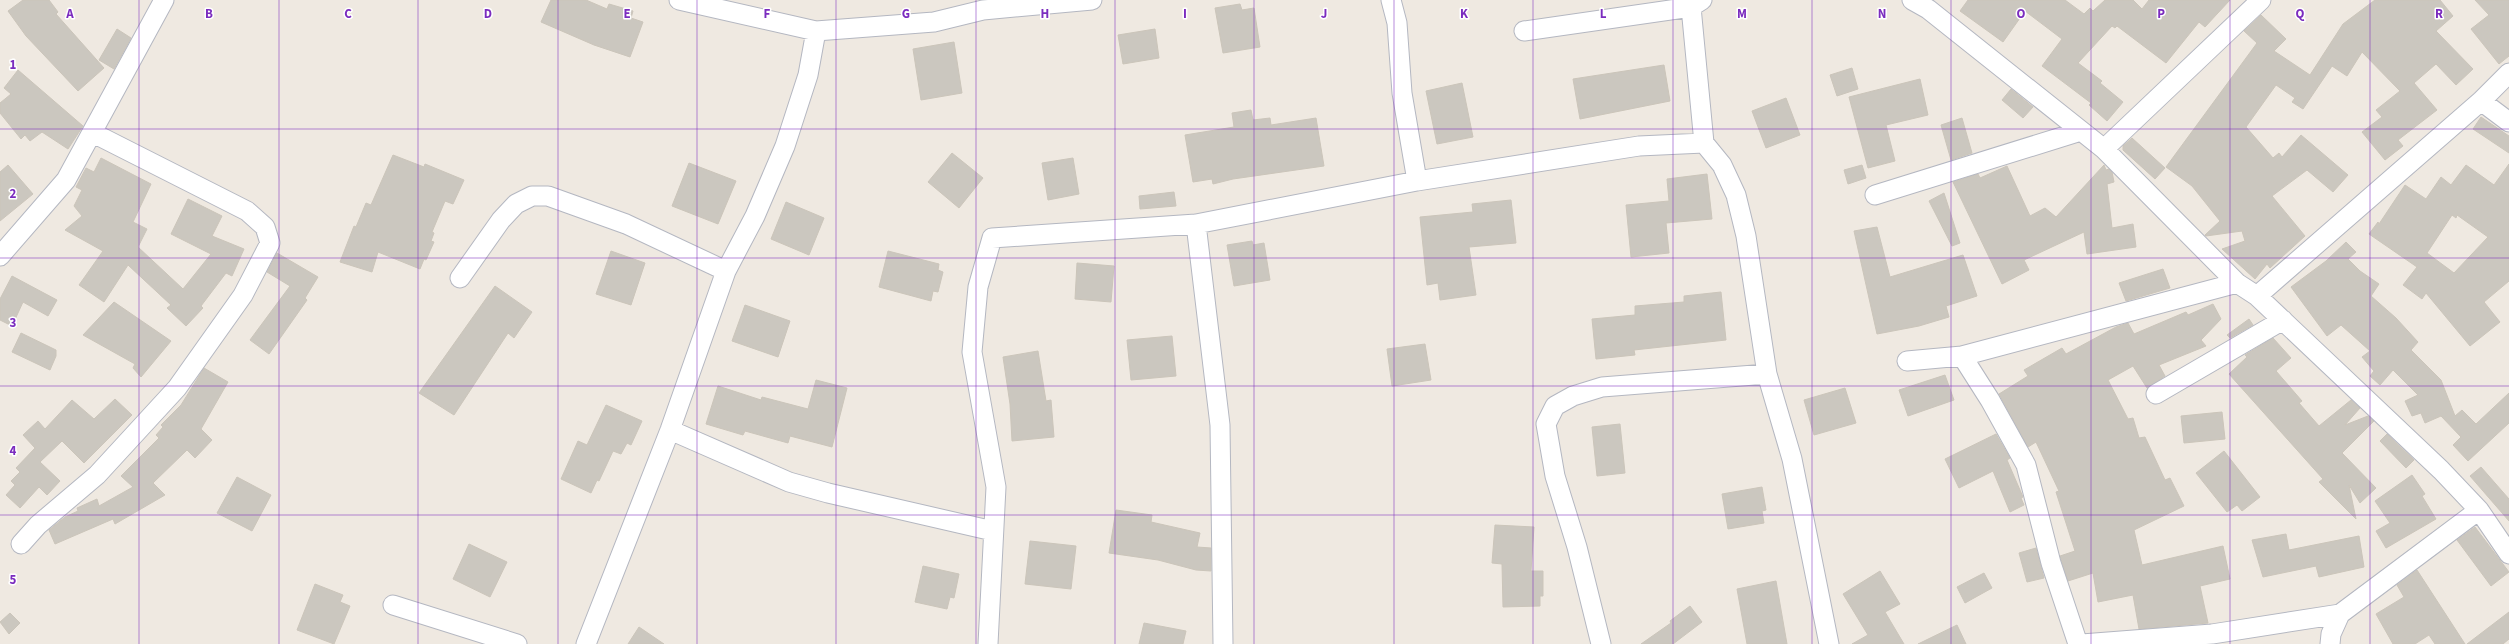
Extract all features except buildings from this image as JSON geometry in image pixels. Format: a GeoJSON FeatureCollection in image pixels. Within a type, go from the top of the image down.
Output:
{"type":"FeatureCollection","features":[{"type":"Feature","properties":{"kind":"street"},"geometry":{"type":"LineString","coordinates":[[0,256],[66,180],[94,133],[164,0]]}},
{"type":"Feature","properties":{"kind":"street"},"geometry":{"type":"LineString","coordinates":[[679,0],[816,31],[934,22],[983,10],[1092,0]]}},
{"type":"Feature","properties":{"kind":"street"},"geometry":{"type":"LineString","coordinates":[[1391,0],[1397,23],[1402,92],[1417,181]]}},
{"type":"Feature","properties":{"kind":"street"},"geometry":{"type":"LineString","coordinates":[[2104,149],[2262,0]]}},
{"type":"Feature","properties":{"kind":"street"},"geometry":{"type":"LineString","coordinates":[[1926,3],[2104,149],[2237,283],[2257,296],[2441,470],[2479,510],[2509,554]]}},
{"type":"Feature","properties":{"kind":"street"},"geometry":{"type":"LineString","coordinates":[[1524,31],[1696,4],[1704,143],[1722,165],[1736,196],[1746,236],[1767,374],[1792,459],[1829,644]]}},
{"type":"Feature","properties":{"kind":"street"},"geometry":{"type":"LineString","coordinates":[[586,644],[670,430],[726,271],[755,216],[785,146],[808,75],[816,31]]}},
{"type":"Feature","properties":{"kind":"street"},"geometry":{"type":"LineString","coordinates":[[2257,296],[2481,101],[2509,73]]}},
{"type":"Feature","properties":{"kind":"street"},"geometry":{"type":"LineString","coordinates":[[2481,101],[2509,122]]}},
{"type":"Feature","properties":{"kind":"street"},"geometry":{"type":"LineString","coordinates":[[1875,195],[2081,131]]}},
{"type":"Feature","properties":{"kind":"street"},"geometry":{"type":"LineString","coordinates":[[21,544],[38,525],[97,475],[177,388],[243,295],[270,243],[264,227],[247,211],[94,133]]}},
{"type":"Feature","properties":{"kind":"street"},"geometry":{"type":"LineString","coordinates":[[988,644],[996,486],[972,352],[978,286],[992,238],[1196,224],[1417,181],[1639,146],[1704,143]]}},
{"type":"Feature","properties":{"kind":"street"},"geometry":{"type":"LineString","coordinates":[[460,278],[501,220],[516,204],[532,196],[548,196],[626,224],[726,271]]}},
{"type":"Feature","properties":{"kind":"street"},"geometry":{"type":"LineString","coordinates":[[1196,224],[1220,425],[1223,644]]}},
{"type":"Feature","properties":{"kind":"street"},"geometry":{"type":"LineString","coordinates":[[1907,361],[1962,356],[2237,283]]}},
{"type":"Feature","properties":{"kind":"street"},"geometry":{"type":"LineString","coordinates":[[2156,394],[2282,320]]}},
{"type":"Feature","properties":{"kind":"street"},"geometry":{"type":"LineString","coordinates":[[1962,356],[1990,400],[2026,465],[2051,563],[2078,644]]}},
{"type":"Feature","properties":{"kind":"street"},"geometry":{"type":"LineString","coordinates":[[1602,644],[1577,547],[1555,476],[1546,424],[1555,406],[1573,396],[1602,387],[1767,374]]}},
{"type":"Feature","properties":{"kind":"street"},"geometry":{"type":"LineString","coordinates":[[670,430],[789,482],[828,493],[993,531]]}},
{"type":"Feature","properties":{"kind":"street"},"geometry":{"type":"LineString","coordinates":[[2082,644],[2212,634],[2340,614],[2479,510]]}},
{"type":"Feature","properties":{"kind":"street"},"geometry":{"type":"LineString","coordinates":[[393,605],[517,644]]}},
{"type":"Feature","properties":{"kind":"street"},"geometry":{"type":"LineString","coordinates":[[2330,644],[2331,634],[2340,614]]}}]}
